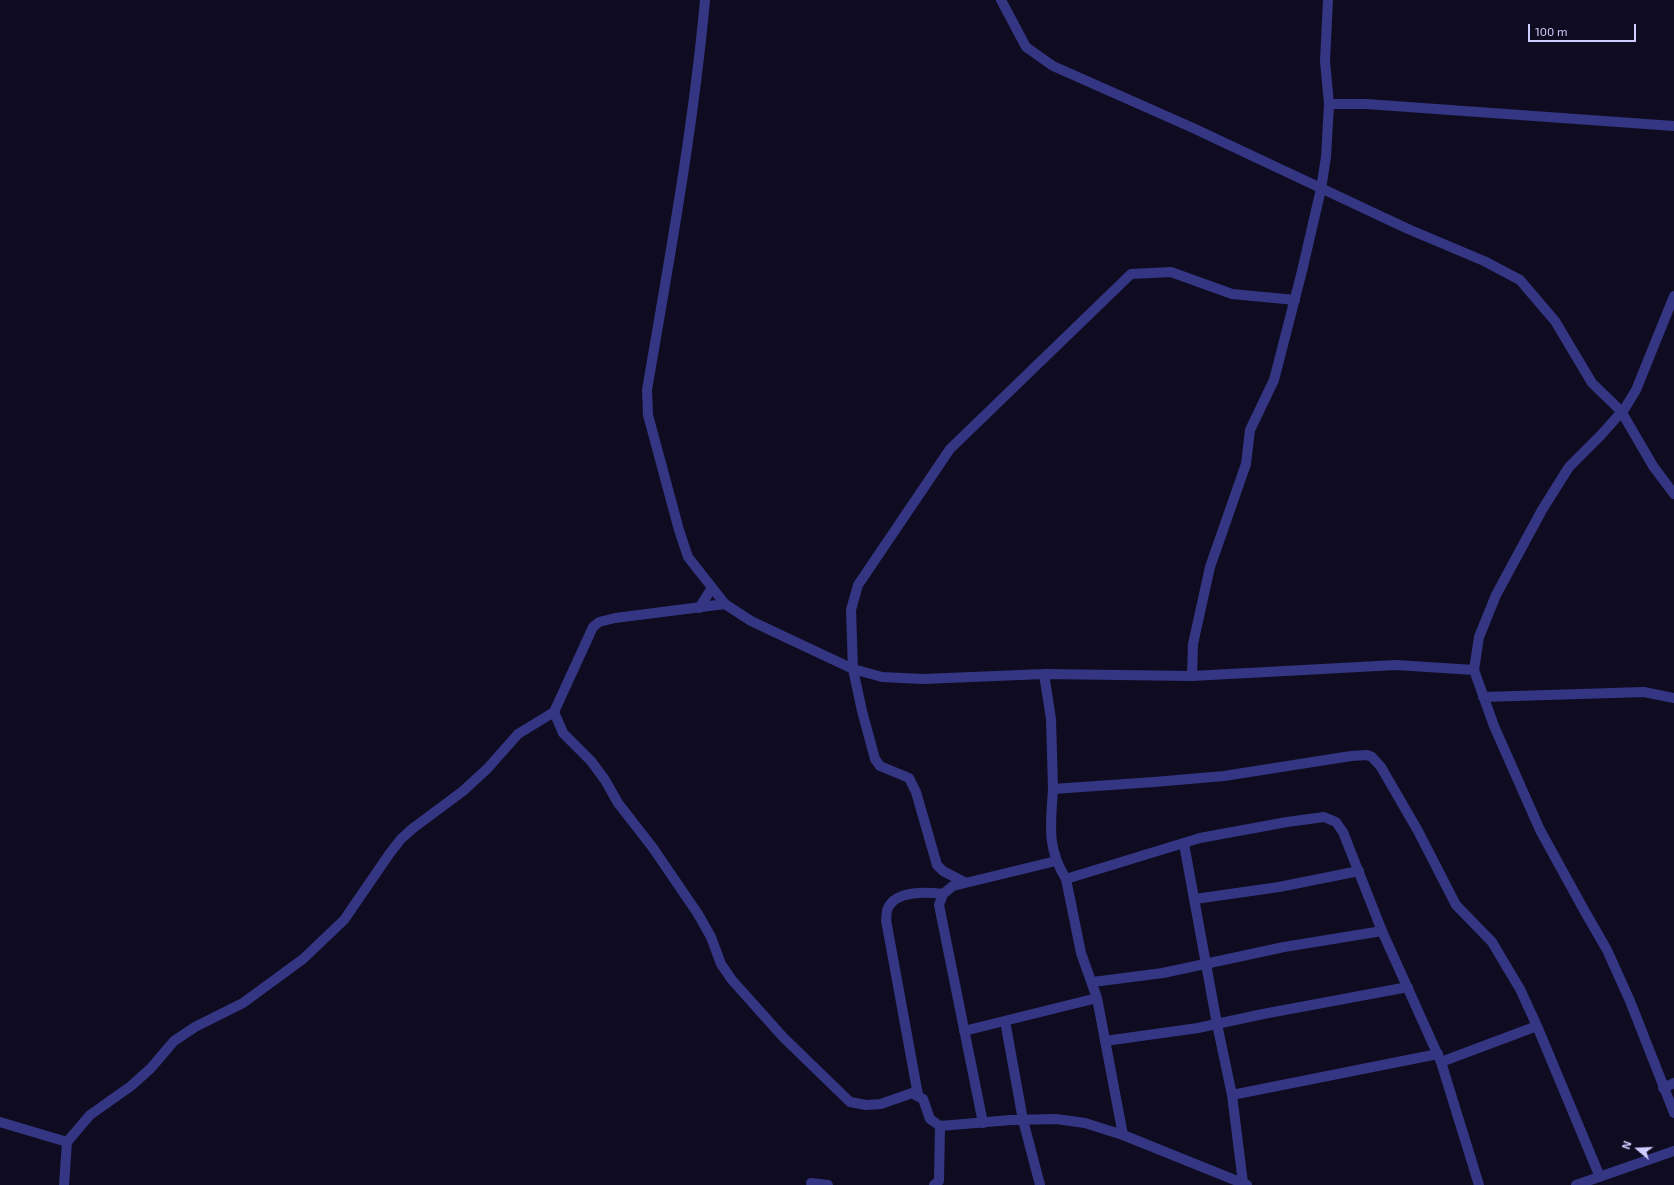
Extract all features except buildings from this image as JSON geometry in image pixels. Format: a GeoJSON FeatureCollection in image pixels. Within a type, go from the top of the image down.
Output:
{"type":"FeatureCollection","features":[{"type":"Feature","properties":{"kind":"street"},"geometry":{"type":"LineString","coordinates":[[705,0],[677,218],[647,390],[648,415],[688,558],[725,604],[752,621],[853,669],[882,676],[923,679],[1044,674],[1192,676],[1396,665],[1474,670]]}},
{"type":"Feature","properties":{"kind":"street"},"geometry":{"type":"LineString","coordinates":[[1001,0],[1026,47],[1053,66],[1193,128],[1408,229],[1484,260],[1520,280],[1555,321],[1592,383],[1621,411],[1653,466],[1674,494]]}},
{"type":"Feature","properties":{"kind":"street"},"geometry":{"type":"LineString","coordinates":[[1192,676],[1193,644],[1210,567],[1246,464],[1250,430],[1274,380],[1295,300],[1321,189],[1326,157],[1329,104],[1325,61],[1328,0]]}},
{"type":"Feature","properties":{"kind":"street"},"geometry":{"type":"LineString","coordinates":[[1329,104],[1366,104],[1674,126]]}},
{"type":"Feature","properties":{"kind":"street"},"geometry":{"type":"LineString","coordinates":[[964,882],[943,871],[937,865],[916,792],[909,778],[880,766],[875,759],[862,711],[853,669],[851,610],[858,585],[950,449],[1131,274],[1171,272],[1232,294],[1295,300]]}},
{"type":"Feature","properties":{"kind":"street"},"geometry":{"type":"LineString","coordinates":[[1674,296],[1636,390],[1601,435],[1569,467],[1542,510],[1496,595],[1479,637],[1474,670],[1494,726],[1540,830],[1607,950],[1630,1000],[1674,1113]]}},
{"type":"Feature","properties":{"kind":"street"},"geometry":{"type":"LineString","coordinates":[[699,608],[712,588]]}},
{"type":"Feature","properties":{"kind":"street"},"geometry":{"type":"LineString","coordinates":[[64,1185],[67,1142],[90,1116],[131,1086],[151,1068],[174,1041],[195,1027],[243,1003],[303,959],[344,920],[390,853],[412,828],[463,791],[487,769],[518,734],[554,712],[593,627],[599,622],[615,618],[725,604]]}},
{"type":"Feature","properties":{"kind":"street"},"geometry":{"type":"LineString","coordinates":[[1044,674],[1051,719],[1053,788],[1051,846],[1056,861],[1066,879],[1081,954],[1093,982],[1097,998],[1123,1135]]}},
{"type":"Feature","properties":{"kind":"street"},"geometry":{"type":"LineString","coordinates":[[1483,697],[1644,692],[1674,698]]}},
{"type":"Feature","properties":{"kind":"street"},"geometry":{"type":"LineString","coordinates":[[554,712],[563,733],[579,752],[591,761],[605,780],[618,803],[653,848],[698,914],[711,937],[721,964],[732,980],[783,1037],[850,1102],[866,1105],[881,1104],[912,1093],[923,1099],[930,1119],[940,1126],[1056,1119],[1085,1123],[1123,1135],[1245,1184]]}},
{"type":"Feature","properties":{"kind":"street"},"geometry":{"type":"LineString","coordinates":[[1053,788],[1224,776],[1351,756],[1367,755],[1372,757],[1381,767],[1418,832],[1456,905],[1492,942],[1520,989],[1600,1177]]}},
{"type":"Feature","properties":{"kind":"street"},"geometry":{"type":"LineString","coordinates":[[1066,879],[1208,837],[1287,822],[1324,817],[1336,822],[1343,832],[1382,931],[1440,1058],[1479,1185]]}},
{"type":"Feature","properties":{"kind":"street"},"geometry":{"type":"LineString","coordinates":[[1184,844],[1217,1024],[1232,1095],[1245,1184]]}},
{"type":"Feature","properties":{"kind":"street"},"geometry":{"type":"LineString","coordinates":[[983,1123],[939,905],[943,894],[953,886],[964,882],[1056,861]]}},
{"type":"Feature","properties":{"kind":"street"},"geometry":{"type":"LineString","coordinates":[[1195,899],[1279,887],[1359,871]]}},
{"type":"Feature","properties":{"kind":"street"},"geometry":{"type":"LineString","coordinates":[[918,1095],[886,920],[888,908],[897,899],[910,894],[926,892],[943,894]]}},
{"type":"Feature","properties":{"kind":"street"},"geometry":{"type":"LineString","coordinates":[[1093,982],[1162,973],[1207,965],[1284,947],[1382,931]]}},
{"type":"Feature","properties":{"kind":"street"},"geometry":{"type":"LineString","coordinates":[[1105,1041],[1198,1028],[1408,987]]}},
{"type":"Feature","properties":{"kind":"street"},"geometry":{"type":"LineString","coordinates":[[964,1032],[1097,998]]}},
{"type":"Feature","properties":{"kind":"street"},"geometry":{"type":"LineString","coordinates":[[1004,1021],[1023,1120],[1040,1185]]}},
{"type":"Feature","properties":{"kind":"street"},"geometry":{"type":"LineString","coordinates":[[1232,1095],[1440,1058],[1537,1026]]}},
{"type":"Feature","properties":{"kind":"street"},"geometry":{"type":"LineString","coordinates":[[1663,1088],[1674,1083]]}},
{"type":"Feature","properties":{"kind":"street"},"geometry":{"type":"LineString","coordinates":[[0,1122],[67,1142]]}},
{"type":"Feature","properties":{"kind":"street"},"geometry":{"type":"LineString","coordinates":[[934,1185],[939,1181],[940,1126]]}},
{"type":"Feature","properties":{"kind":"street"},"geometry":{"type":"LineString","coordinates":[[1576,1185],[1674,1151]]}},
{"type":"Feature","properties":{"kind":"street"},"geometry":{"type":"LineString","coordinates":[[811,1183],[828,1185]]}}]}
